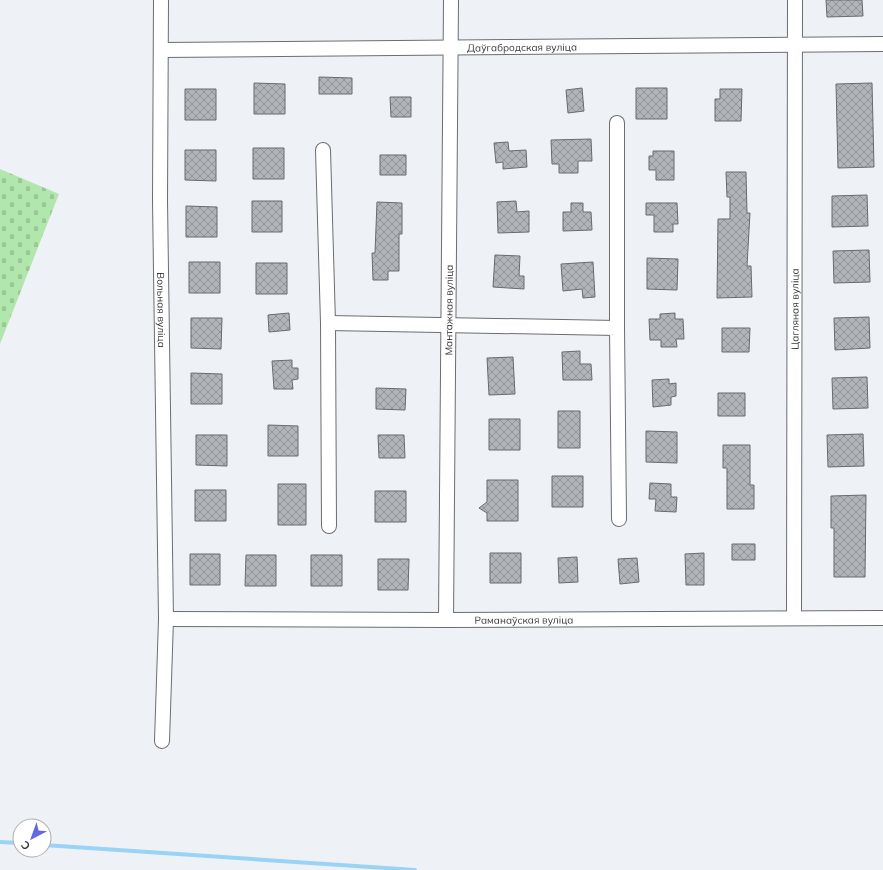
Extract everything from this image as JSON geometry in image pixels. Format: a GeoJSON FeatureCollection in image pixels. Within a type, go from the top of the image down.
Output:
{"type":"FeatureCollection","features":[{"type":"Feature","properties":{"kind":"street","name":"Вольная вуліца"},"geometry":{"type":"LineString","coordinates":[[161,0],[160,201],[166,619],[162,741]]}},
{"type":"Feature","properties":{"kind":"street","name":"Мантажная вуліца"},"geometry":{"type":"LineString","coordinates":[[446,620],[451,0]]}},
{"type":"Feature","properties":{"kind":"street","name":"Цагляная вуліца"},"geometry":{"type":"LineString","coordinates":[[794,618],[795,0]]}},
{"type":"Feature","properties":{"kind":"street","name":"Даўгабродская вуліца"},"geometry":{"type":"LineString","coordinates":[[161,50],[796,46],[883,44]]}},
{"type":"Feature","properties":{"kind":"street"},"geometry":{"type":"LineString","coordinates":[[617,123],[619,519]]}},
{"type":"Feature","properties":{"kind":"street"},"geometry":{"type":"LineString","coordinates":[[324,150],[328,323],[329,526]]}},
{"type":"Feature","properties":{"kind":"street"},"geometry":{"type":"LineString","coordinates":[[328,323],[617,328]]}},
{"type":"Feature","properties":{"kind":"street","name":"Раманаўская вуліца"},"geometry":{"type":"LineString","coordinates":[[166,619],[446,620],[883,618]]}},
{"type":"Feature","properties":{"kind":"green space"},"geometry":{"type":"Polygon","coordinates":[[[0,169],[59,194],[0,344],[0,169]]]}},
{"type":"Feature","properties":{"kind":"building"},"geometry":{"type":"Polygon","coordinates":[[[826,0],[862,0],[863,16],[827,17],[826,0]]]}},
{"type":"Feature","properties":{"kind":"building"},"geometry":{"type":"Polygon","coordinates":[[[319,77],[352,78],[352,94],[319,94],[319,77]]]}},
{"type":"Feature","properties":{"kind":"building"},"geometry":{"type":"Polygon","coordinates":[[[254,83],[285,84],[285,114],[254,114],[254,83]]]}},
{"type":"Feature","properties":{"kind":"building"},"geometry":{"type":"Polygon","coordinates":[[[872,83],[874,167],[838,168],[836,84],[872,83]]]}},
{"type":"Feature","properties":{"kind":"building"},"geometry":{"type":"Polygon","coordinates":[[[582,88],[584,111],[568,113],[566,90],[582,88]]]}},
{"type":"Feature","properties":{"kind":"building"},"geometry":{"type":"Polygon","coordinates":[[[636,88],[667,88],[667,119],[636,119],[636,88]]]}},
{"type":"Feature","properties":{"kind":"building"},"geometry":{"type":"Polygon","coordinates":[[[185,89],[216,89],[216,120],[185,120],[185,89]]]}},
{"type":"Feature","properties":{"kind":"building"},"geometry":{"type":"Polygon","coordinates":[[[720,89],[742,89],[741,121],[715,121],[715,99],[720,99],[720,89]]]}},
{"type":"Feature","properties":{"kind":"building"},"geometry":{"type":"Polygon","coordinates":[[[390,97],[411,97],[411,117],[391,117],[390,97]]]}},
{"type":"Feature","properties":{"kind":"building"},"geometry":{"type":"Polygon","coordinates":[[[591,139],[592,161],[578,161],[578,173],[559,173],[559,164],[552,164],[551,140],[591,139]]]}},
{"type":"Feature","properties":{"kind":"building"},"geometry":{"type":"Polygon","coordinates":[[[508,142],[509,151],[526,150],[527,167],[503,169],[503,162],[496,163],[494,143],[508,142]]]}},
{"type":"Feature","properties":{"kind":"building"},"geometry":{"type":"Polygon","coordinates":[[[253,148],[284,148],[284,179],[253,179],[253,148]]]}},
{"type":"Feature","properties":{"kind":"building"},"geometry":{"type":"Polygon","coordinates":[[[185,150],[216,150],[216,181],[185,180],[185,150]]]}},
{"type":"Feature","properties":{"kind":"building"},"geometry":{"type":"Polygon","coordinates":[[[653,151],[674,151],[674,180],[656,180],[656,170],[649,170],[649,156],[653,156],[653,151]]]}},
{"type":"Feature","properties":{"kind":"building"},"geometry":{"type":"Polygon","coordinates":[[[380,155],[406,155],[406,175],[380,175],[380,155]]]}},
{"type":"Feature","properties":{"kind":"building"},"geometry":{"type":"Polygon","coordinates":[[[726,172],[746,172],[747,213],[750,213],[747,266],[751,266],[752,297],[717,298],[718,219],[730,219],[730,197],[727,197],[726,172]]]}},
{"type":"Feature","properties":{"kind":"building"},"geometry":{"type":"Polygon","coordinates":[[[867,195],[868,226],[832,227],[832,196],[867,195]]]}},
{"type":"Feature","properties":{"kind":"building"},"geometry":{"type":"Polygon","coordinates":[[[252,201],[282,201],[282,232],[252,232],[252,201]]]}},
{"type":"Feature","properties":{"kind":"building"},"geometry":{"type":"Polygon","coordinates":[[[516,201],[517,212],[529,211],[529,232],[498,233],[497,202],[516,201]]]}},
{"type":"Feature","properties":{"kind":"building"},"geometry":{"type":"Polygon","coordinates":[[[377,202],[402,203],[402,234],[399,234],[399,271],[388,271],[388,280],[373,280],[372,253],[375,253],[377,202]]]}},
{"type":"Feature","properties":{"kind":"building"},"geometry":{"type":"Polygon","coordinates":[[[571,203],[583,203],[583,212],[591,212],[592,230],[563,231],[563,212],[571,212],[571,203]]]}},
{"type":"Feature","properties":{"kind":"building"},"geometry":{"type":"Polygon","coordinates":[[[646,203],[677,203],[678,224],[673,224],[673,232],[654,232],[654,215],[646,215],[646,203]]]}},
{"type":"Feature","properties":{"kind":"building"},"geometry":{"type":"Polygon","coordinates":[[[186,206],[217,207],[217,237],[186,237],[186,206]]]}},
{"type":"Feature","properties":{"kind":"building"},"geometry":{"type":"Polygon","coordinates":[[[869,250],[870,282],[834,283],[833,251],[869,250]]]}},
{"type":"Feature","properties":{"kind":"building"},"geometry":{"type":"Polygon","coordinates":[[[495,255],[520,256],[519,276],[524,276],[524,289],[493,287],[495,255]]]}},
{"type":"Feature","properties":{"kind":"building"},"geometry":{"type":"Polygon","coordinates":[[[647,258],[678,259],[677,290],[647,289],[647,258]]]}},
{"type":"Feature","properties":{"kind":"building"},"geometry":{"type":"Polygon","coordinates":[[[189,262],[220,262],[220,293],[189,293],[189,262]]]}},
{"type":"Feature","properties":{"kind":"building"},"geometry":{"type":"Polygon","coordinates":[[[593,262],[595,297],[583,298],[582,289],[563,291],[561,264],[593,262]]]}},
{"type":"Feature","properties":{"kind":"building"},"geometry":{"type":"Polygon","coordinates":[[[256,263],[287,263],[287,294],[256,294],[256,263]]]}},
{"type":"Feature","properties":{"kind":"building"},"geometry":{"type":"Polygon","coordinates":[[[289,313],[290,330],[269,332],[268,315],[289,313]]]}},
{"type":"Feature","properties":{"kind":"building"},"geometry":{"type":"Polygon","coordinates":[[[675,313],[675,319],[683,319],[684,339],[676,339],[677,347],[661,347],[661,340],[650,340],[649,319],[660,319],[660,314],[675,313]]]}},
{"type":"Feature","properties":{"kind":"building"},"geometry":{"type":"Polygon","coordinates":[[[869,317],[870,348],[835,350],[834,318],[869,317]]]}},
{"type":"Feature","properties":{"kind":"building"},"geometry":{"type":"Polygon","coordinates":[[[191,318],[222,318],[221,349],[191,348],[191,318]]]}},
{"type":"Feature","properties":{"kind":"building"},"geometry":{"type":"Polygon","coordinates":[[[722,328],[750,328],[749,352],[722,352],[722,328]]]}},
{"type":"Feature","properties":{"kind":"building"},"geometry":{"type":"Polygon","coordinates":[[[580,351],[580,364],[591,364],[592,380],[563,380],[562,352],[580,351]]]}},
{"type":"Feature","properties":{"kind":"building"},"geometry":{"type":"Polygon","coordinates":[[[513,357],[515,394],[489,395],[487,358],[513,357]]]}},
{"type":"Feature","properties":{"kind":"building"},"geometry":{"type":"Polygon","coordinates":[[[292,360],[292,368],[298,368],[298,379],[292,380],[293,389],[274,389],[272,361],[292,360]]]}},
{"type":"Feature","properties":{"kind":"building"},"geometry":{"type":"Polygon","coordinates":[[[191,373],[222,374],[222,404],[191,404],[191,373]]]}},
{"type":"Feature","properties":{"kind":"building"},"geometry":{"type":"Polygon","coordinates":[[[867,377],[868,408],[833,409],[832,378],[867,377]]]}},
{"type":"Feature","properties":{"kind":"building"},"geometry":{"type":"Polygon","coordinates":[[[669,379],[669,384],[676,383],[676,396],[671,397],[671,405],[653,407],[652,380],[669,379]]]}},
{"type":"Feature","properties":{"kind":"building"},"geometry":{"type":"Polygon","coordinates":[[[376,388],[406,389],[405,410],[376,409],[376,388]]]}},
{"type":"Feature","properties":{"kind":"building"},"geometry":{"type":"Polygon","coordinates":[[[718,393],[745,393],[745,416],[718,416],[718,393]]]}},
{"type":"Feature","properties":{"kind":"building"},"geometry":{"type":"Polygon","coordinates":[[[558,411],[580,411],[580,448],[558,448],[558,411]]]}},
{"type":"Feature","properties":{"kind":"building"},"geometry":{"type":"Polygon","coordinates":[[[489,419],[520,419],[520,450],[489,450],[489,419]]]}},
{"type":"Feature","properties":{"kind":"building"},"geometry":{"type":"Polygon","coordinates":[[[268,425],[298,426],[298,456],[268,456],[268,425]]]}},
{"type":"Feature","properties":{"kind":"building"},"geometry":{"type":"Polygon","coordinates":[[[646,431],[677,432],[677,463],[646,462],[646,431]]]}},
{"type":"Feature","properties":{"kind":"building"},"geometry":{"type":"Polygon","coordinates":[[[863,434],[864,466],[828,467],[827,435],[863,434]]]}},
{"type":"Feature","properties":{"kind":"building"},"geometry":{"type":"Polygon","coordinates":[[[196,435],[227,435],[227,466],[196,465],[196,435]]]}},
{"type":"Feature","properties":{"kind":"building"},"geometry":{"type":"Polygon","coordinates":[[[378,435],[404,435],[405,458],[379,458],[378,435]]]}},
{"type":"Feature","properties":{"kind":"building"},"geometry":{"type":"Polygon","coordinates":[[[723,445],[750,445],[750,485],[754,485],[754,509],[727,509],[727,468],[723,468],[723,445]]]}},
{"type":"Feature","properties":{"kind":"building"},"geometry":{"type":"Polygon","coordinates":[[[552,476],[583,476],[583,507],[552,507],[552,476]]]}},
{"type":"Feature","properties":{"kind":"building"},"geometry":{"type":"Polygon","coordinates":[[[487,480],[518,480],[518,521],[487,521],[487,513],[479,508],[487,502],[487,480]]]}},
{"type":"Feature","properties":{"kind":"building"},"geometry":{"type":"Polygon","coordinates":[[[650,483],[671,484],[671,497],[677,497],[676,512],[655,511],[656,499],[649,499],[650,483]]]}},
{"type":"Feature","properties":{"kind":"building"},"geometry":{"type":"Polygon","coordinates":[[[278,484],[306,484],[306,525],[278,525],[278,484]]]}},
{"type":"Feature","properties":{"kind":"building"},"geometry":{"type":"Polygon","coordinates":[[[195,490],[226,490],[226,521],[195,521],[195,490]]]}},
{"type":"Feature","properties":{"kind":"building"},"geometry":{"type":"Polygon","coordinates":[[[375,491],[406,491],[406,522],[375,522],[375,491]]]}},
{"type":"Feature","properties":{"kind":"building"},"geometry":{"type":"Polygon","coordinates":[[[866,495],[865,577],[834,577],[834,528],[831,528],[831,496],[866,495]]]}},
{"type":"Feature","properties":{"kind":"building"},"geometry":{"type":"Polygon","coordinates":[[[732,544],[755,544],[755,560],[732,560],[732,544]]]}},
{"type":"Feature","properties":{"kind":"building"},"geometry":{"type":"Polygon","coordinates":[[[490,553],[521,553],[521,583],[490,583],[490,553]]]}},
{"type":"Feature","properties":{"kind":"building"},"geometry":{"type":"Polygon","coordinates":[[[704,553],[704,585],[686,585],[685,554],[704,553]]]}},
{"type":"Feature","properties":{"kind":"building"},"geometry":{"type":"Polygon","coordinates":[[[190,554],[220,554],[220,585],[190,585],[190,554]]]}},
{"type":"Feature","properties":{"kind":"building"},"geometry":{"type":"Polygon","coordinates":[[[246,555],[276,555],[276,586],[245,586],[246,555]]]}},
{"type":"Feature","properties":{"kind":"building"},"geometry":{"type":"Polygon","coordinates":[[[311,555],[342,555],[342,586],[311,586],[311,555]]]}},
{"type":"Feature","properties":{"kind":"building"},"geometry":{"type":"Polygon","coordinates":[[[577,557],[578,582],[559,583],[558,558],[577,557]]]}},
{"type":"Feature","properties":{"kind":"building"},"geometry":{"type":"Polygon","coordinates":[[[637,558],[639,582],[620,584],[618,559],[637,558]]]}},
{"type":"Feature","properties":{"kind":"building"},"geometry":{"type":"Polygon","coordinates":[[[378,559],[409,559],[408,590],[378,590],[378,559]]]}},
{"type":"Feature","properties":{"kind":"waterway"},"geometry":{"type":"LineString","coordinates":[[0,842],[12,843]]}},
{"type":"Feature","properties":{"kind":"waterway"},"geometry":{"type":"LineString","coordinates":[[52,846],[415,870]]}}]}
